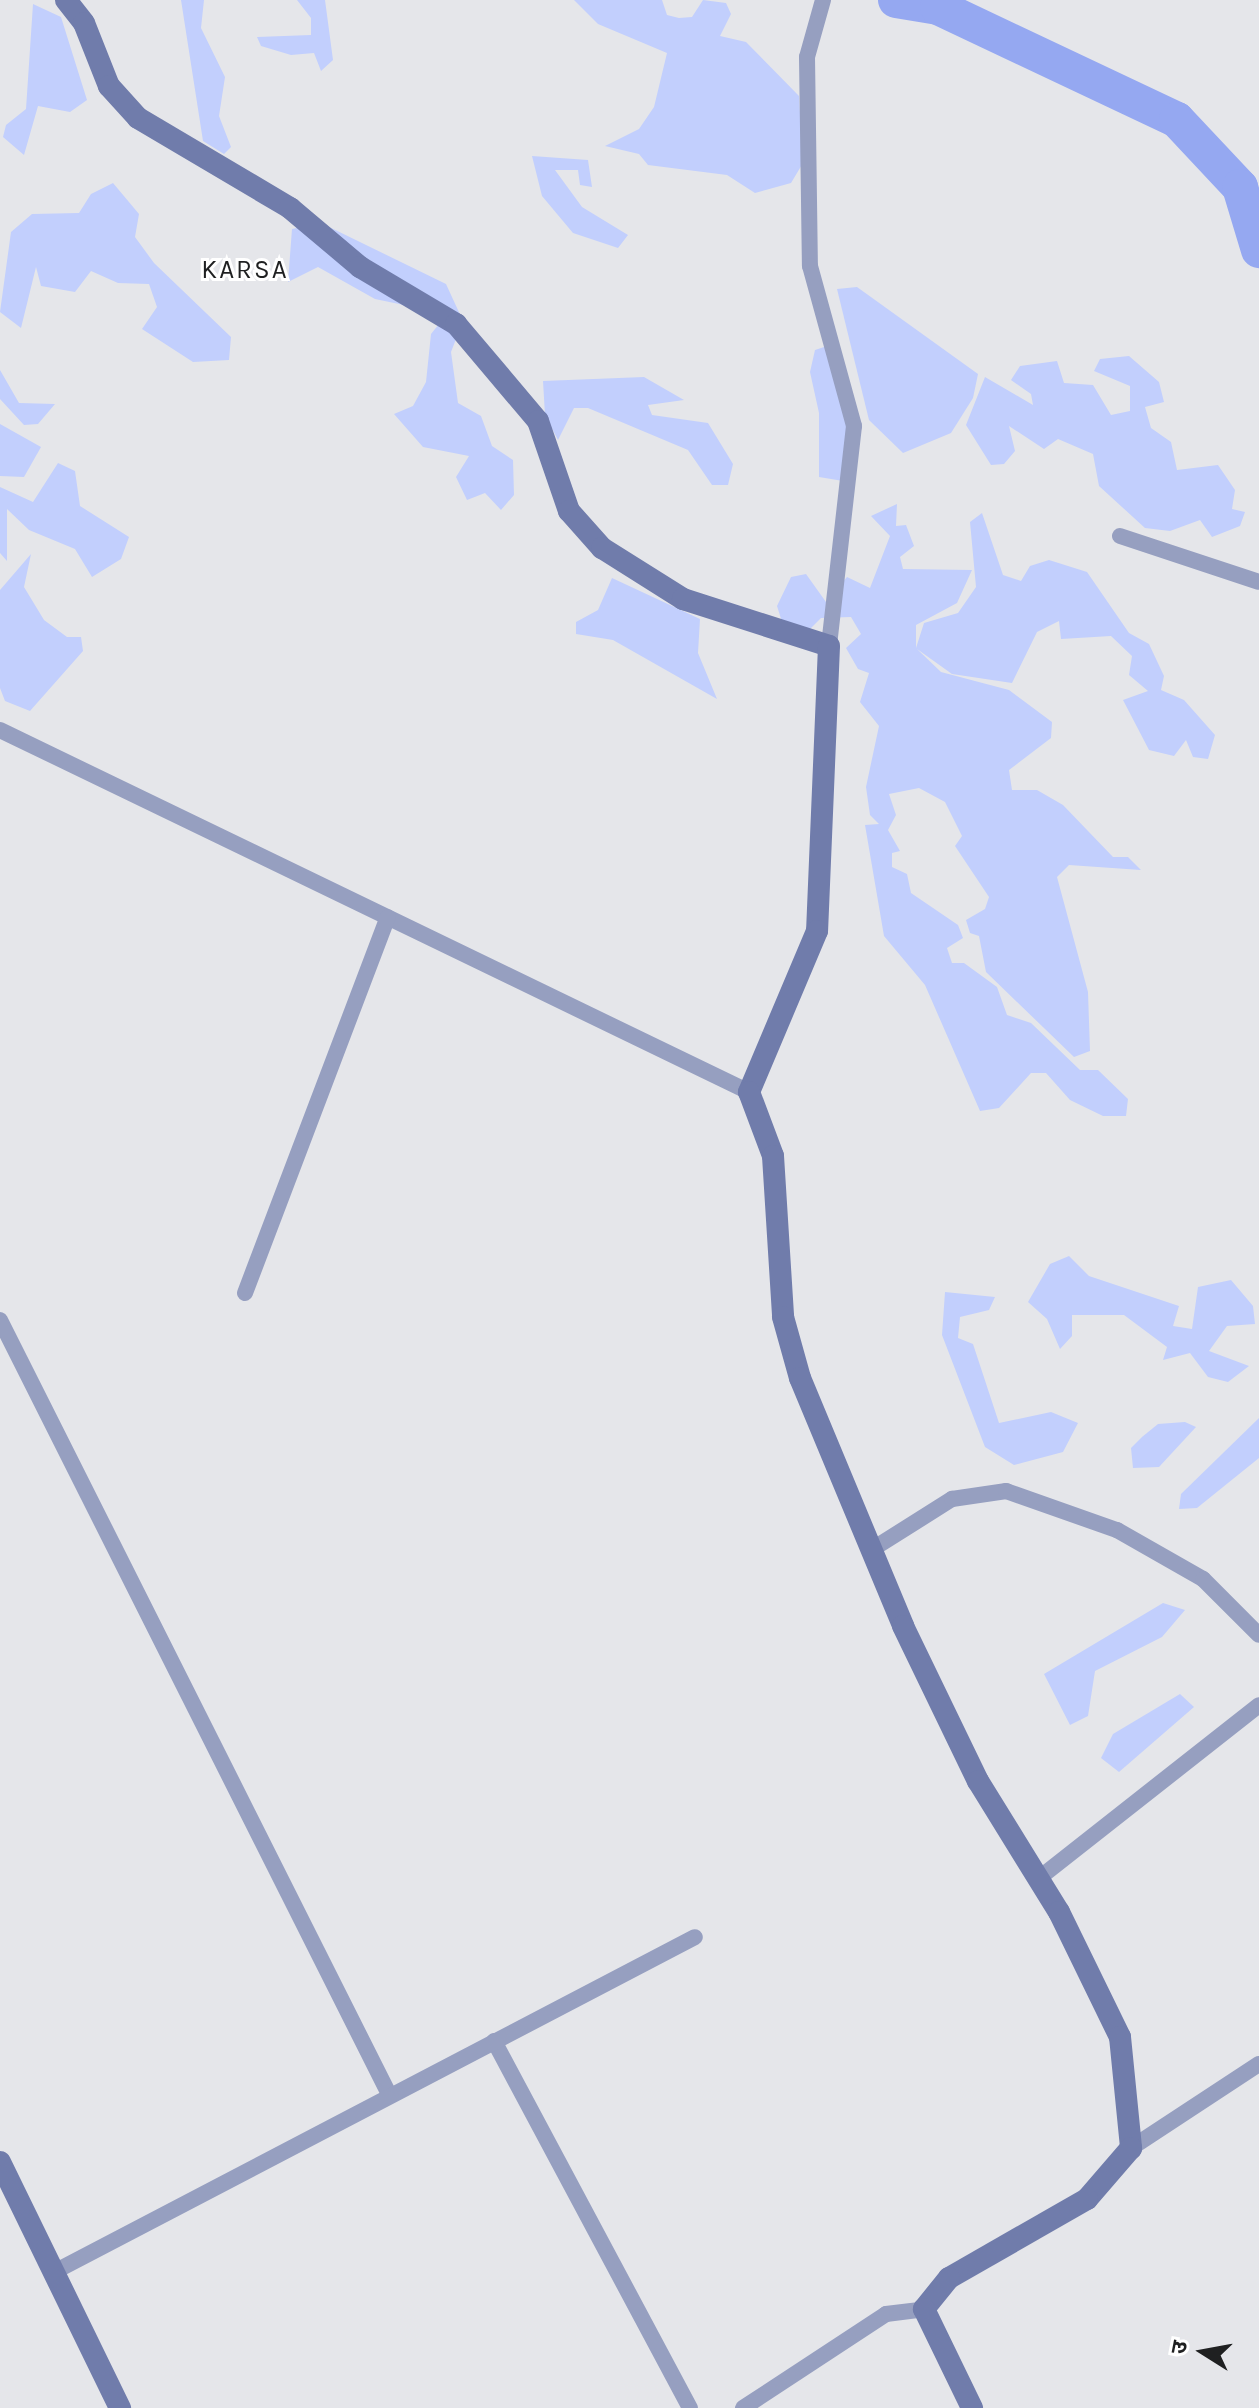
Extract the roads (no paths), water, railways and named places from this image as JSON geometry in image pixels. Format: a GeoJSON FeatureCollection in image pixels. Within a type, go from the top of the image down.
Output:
{"type":"FeatureCollection","features":[{"type":"Feature","properties":{"kind":"street"},"geometry":{"type":"LineString","coordinates":[[66,0],[84,23],[109,86],[138,118],[290,208],[360,267],[456,324],[538,421],[569,511],[602,548],[683,599],[829,646]]}},
{"type":"Feature","properties":{"kind":"street"},"geometry":{"type":"LineString","coordinates":[[823,0],[807,57],[810,266],[854,426],[829,646],[817,931],[749,1092],[773,1156],[783,1317],[871,1550],[978,1781],[1038,1879],[1120,2037],[1131,2148]]}},
{"type":"Feature","properties":{"kind":"street"},"geometry":{"type":"LineString","coordinates":[[1120,536],[1259,582]]}},
{"type":"Feature","properties":{"kind":"street"},"geometry":{"type":"LineString","coordinates":[[0,730],[749,1092]]}},
{"type":"Feature","properties":{"kind":"street"},"geometry":{"type":"LineString","coordinates":[[245,1293],[388,917]]}},
{"type":"Feature","properties":{"kind":"street"},"geometry":{"type":"LineString","coordinates":[[0,1320],[390,2096]]}},
{"type":"Feature","properties":{"kind":"street"},"geometry":{"type":"LineString","coordinates":[[871,1550],[952,1499],[1006,1491],[1060,1505],[1179,1565],[1259,1635]]}},
{"type":"Feature","properties":{"kind":"street"},"geometry":{"type":"LineString","coordinates":[[1038,1879],[1259,1705]]}},
{"type":"Feature","properties":{"kind":"street"},"geometry":{"type":"LineString","coordinates":[[54,2272],[695,1937]]}},
{"type":"Feature","properties":{"kind":"street"},"geometry":{"type":"LineString","coordinates":[[494,2041],[690,2408]]}},
{"type":"Feature","properties":{"kind":"street"},"geometry":{"type":"LineString","coordinates":[[743,2408],[886,2314],[924,2309],[949,2278],[1087,2199],[1131,2148],[1259,2064]]}},
{"type":"Feature","properties":{"kind":"street"},"geometry":{"type":"LineString","coordinates":[[0,2162],[120,2408]]}},
{"type":"Feature","properties":{"kind":"street"},"geometry":{"type":"LineString","coordinates":[[924,2309],[972,2408]]}},
{"type":"Feature","properties":{"kind":"waterway"},"geometry":{"type":"LineString","coordinates":[[896,0],[938,7],[1177,120],[1240,187],[1259,250]]}},
{"type":"Feature","properties":{"kind":"district","name":"KARSA"},"geometry":{"type":"Point","coordinates":[245,270]}}]}
